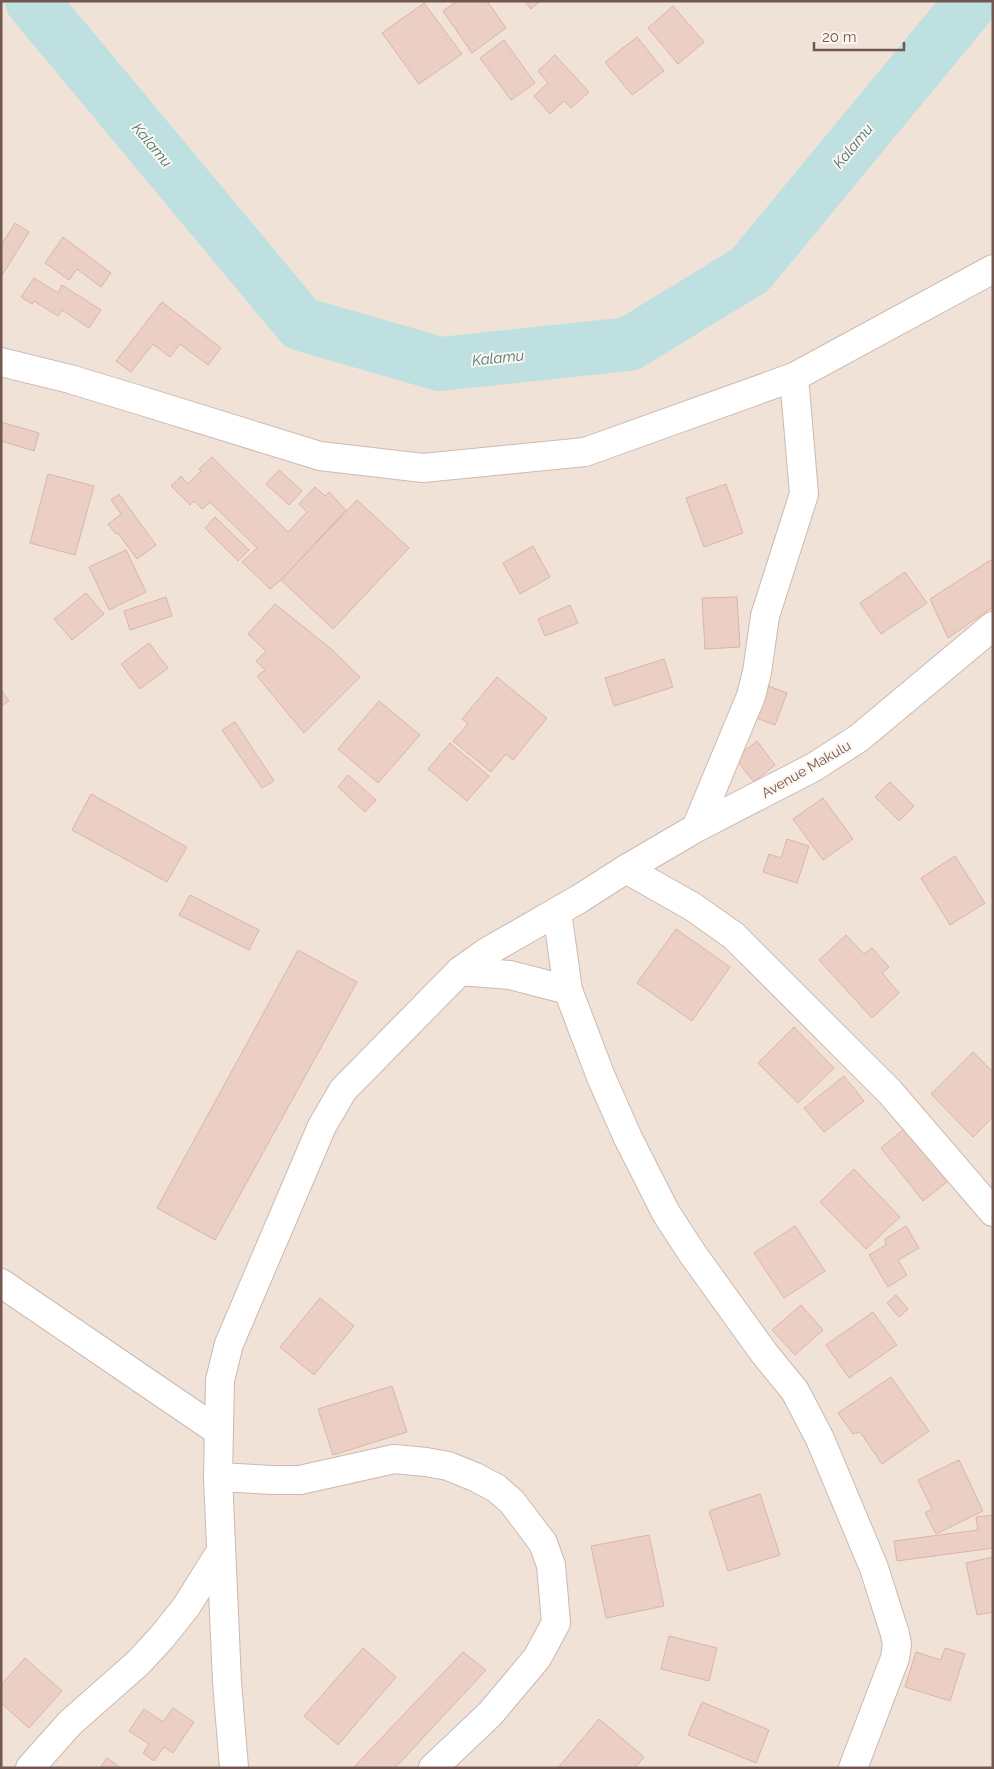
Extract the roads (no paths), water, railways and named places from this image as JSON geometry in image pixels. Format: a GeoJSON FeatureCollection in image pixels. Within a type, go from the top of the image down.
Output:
{"type":"FeatureCollection","features":[{"type":"Feature","properties":{"kind":"street"},"geometry":{"type":"LineString","coordinates":[[1,362],[88,384],[320,456],[423,468],[585,452],[794,377],[993,269]]}},
{"type":"Feature","properties":{"kind":"street"},"geometry":{"type":"LineString","coordinates":[[696,828],[750,696],[757,672],[765,616],[804,494],[794,377]]}},
{"type":"Feature","properties":{"kind":"street","name":"Avenue Makulu"},"geometry":{"type":"LineString","coordinates":[[234,1768],[227,1682],[218,1477],[220,1380],[229,1344],[322,1126],[343,1090],[460,971],[485,953],[696,828],[814,767],[859,738],[993,626]]}},
{"type":"Feature","properties":{"kind":"street"},"geometry":{"type":"LineString","coordinates":[[626,869],[693,907],[734,936],[890,1092],[993,1212]]}},
{"type":"Feature","properties":{"kind":"street"},"geometry":{"type":"LineString","coordinates":[[557,912],[568,990],[601,1077],[628,1138],[666,1213],[764,1353],[795,1391],[824,1447],[874,1568],[897,1646],[895,1658],[853,1768]]}},
{"type":"Feature","properties":{"kind":"street"},"geometry":{"type":"LineString","coordinates":[[460,971],[510,975],[568,990]]}},
{"type":"Feature","properties":{"kind":"street"},"geometry":{"type":"LineString","coordinates":[[1,1282],[218,1431]]}},
{"type":"Feature","properties":{"kind":"street"},"geometry":{"type":"LineString","coordinates":[[218,1477],[300,1480],[394,1459],[448,1466],[475,1476],[496,1488],[512,1502],[543,1544],[551,1565],[556,1624],[537,1658],[490,1714],[432,1768]]}},
{"type":"Feature","properties":{"kind":"street"},"geometry":{"type":"LineString","coordinates":[[30,1768],[70,1723],[138,1663],[162,1637],[186,1607],[221,1551]]}},
{"type":"Feature","properties":{"kind":"waterway","name":"Kalamu"},"geometry":{"type":"LineString","coordinates":[[32,1],[301,324],[440,364],[629,344],[750,270],[972,1]]}}]}
